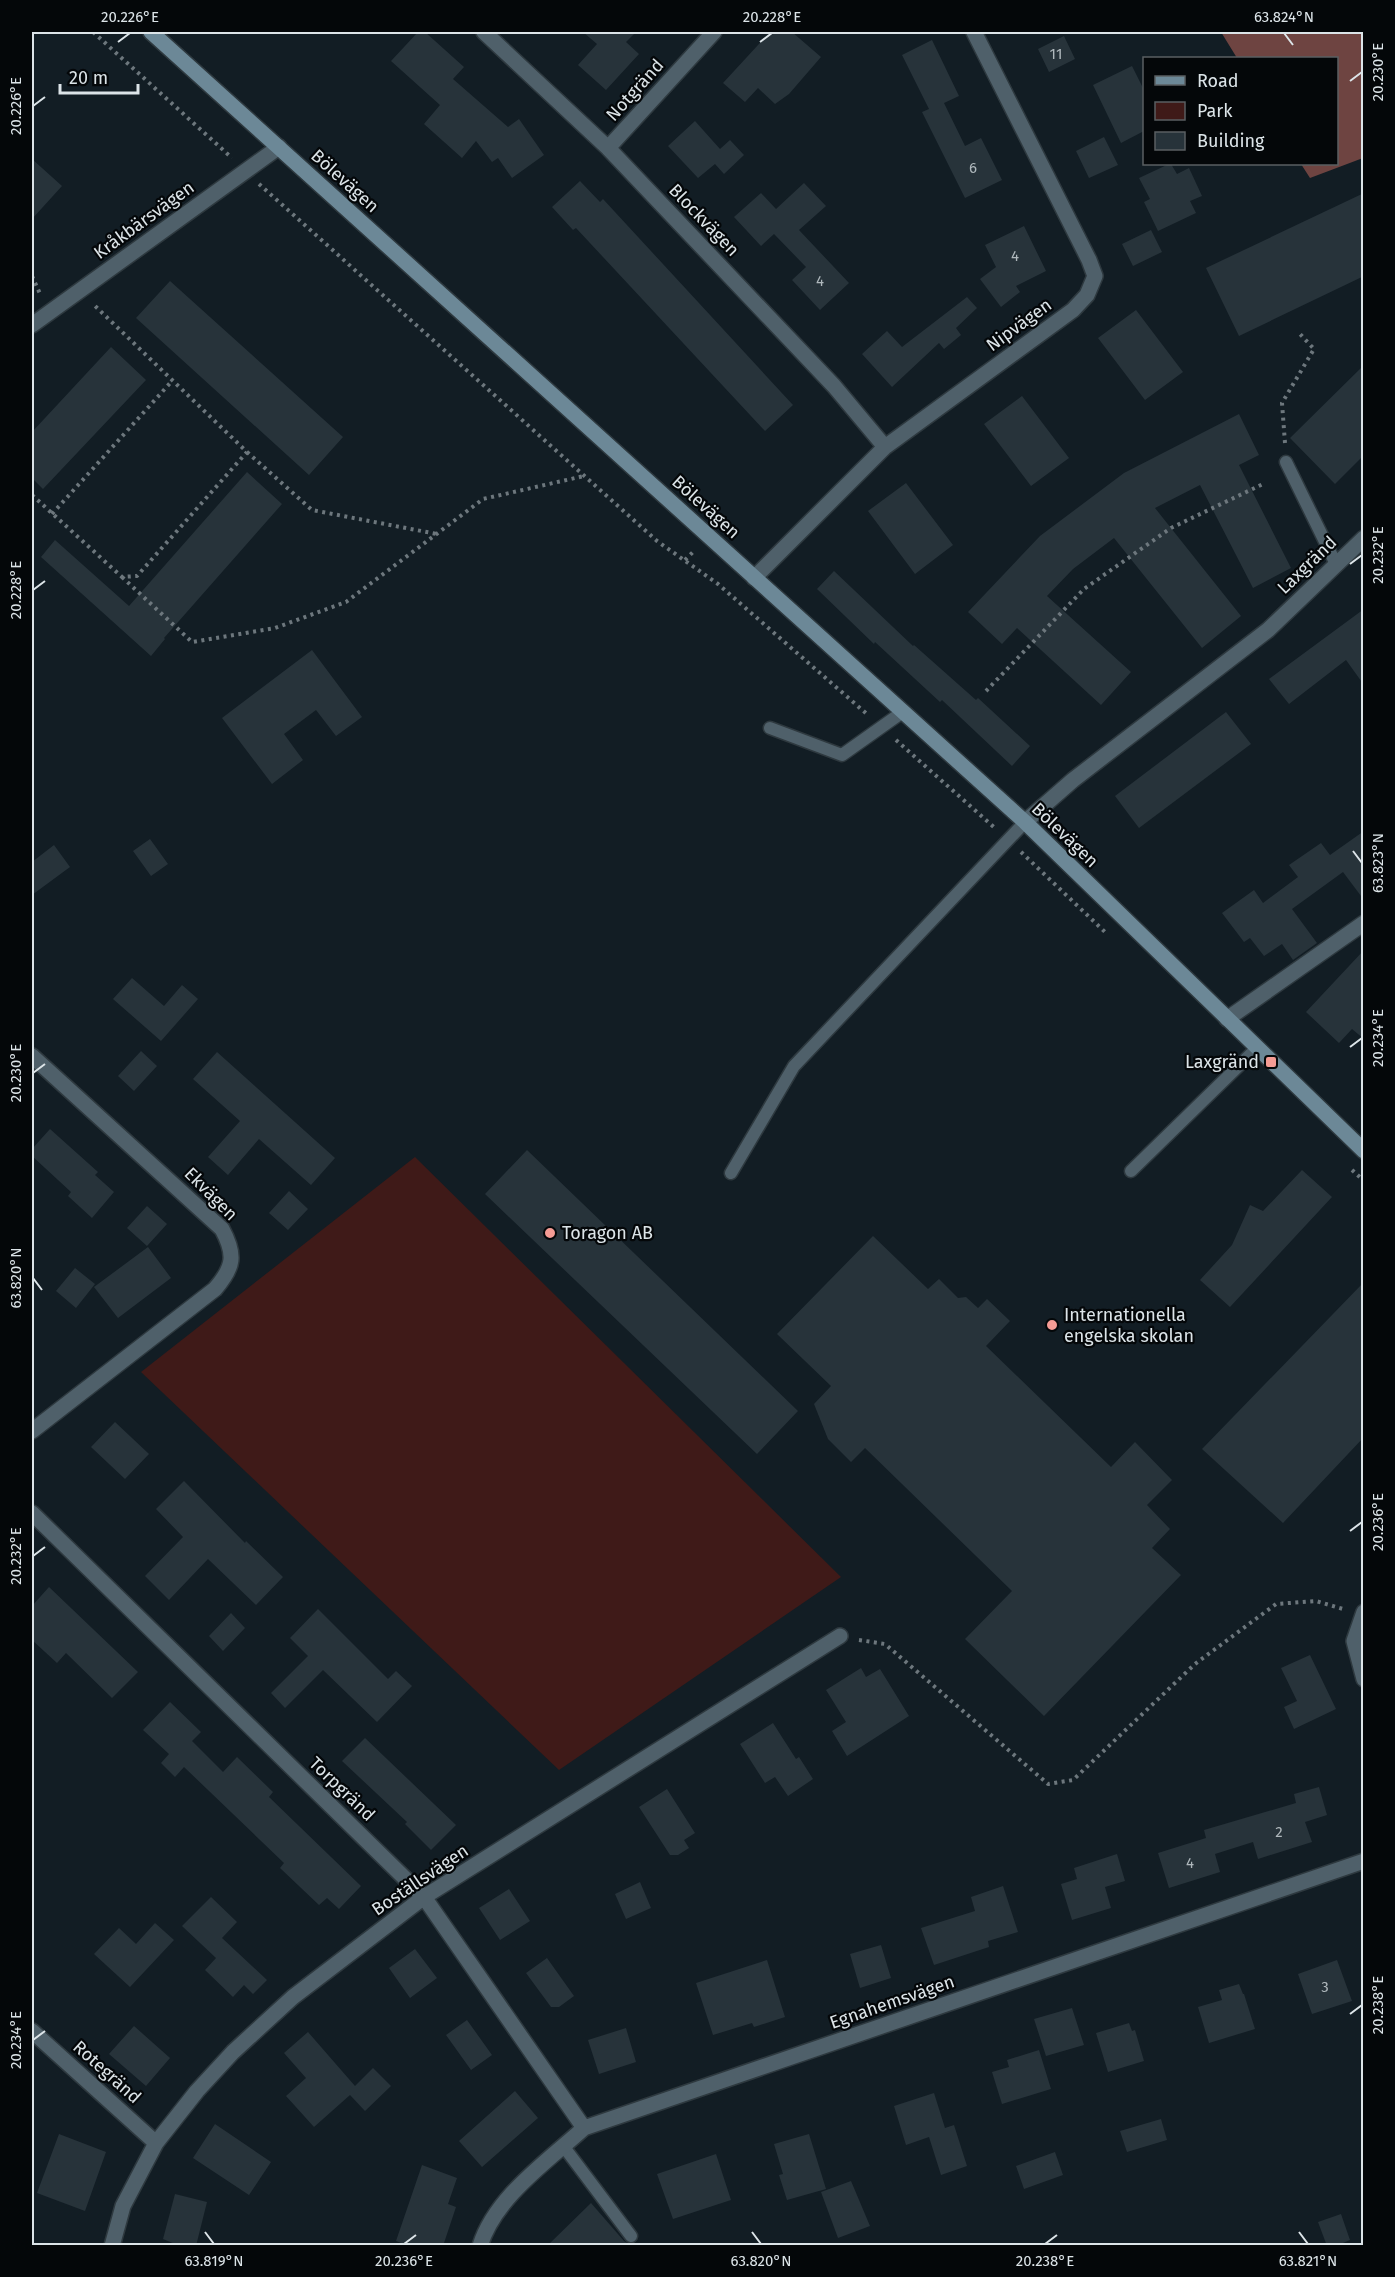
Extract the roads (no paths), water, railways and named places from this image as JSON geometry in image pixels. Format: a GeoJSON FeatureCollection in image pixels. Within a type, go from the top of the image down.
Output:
{"type":"FeatureCollection","features":[{"type":"Feature","properties":{"kind":"street","name":"Bölevägen"},"geometry":{"type":"LineString","coordinates":[[151,32],[1025,822],[1364,1151]]}},
{"type":"Feature","properties":{"kind":"street","name":"Blockvägen"},"geometry":{"type":"LineString","coordinates":[[484,32],[609,148],[834,386],[885,447]]}},
{"type":"Feature","properties":{"kind":"street","name":"Notgränd"},"geometry":{"type":"LineString","coordinates":[[609,148],[714,32]]}},
{"type":"Feature","properties":{"kind":"street","name":"Nipvägen"},"geometry":{"type":"LineString","coordinates":[[754,578],[885,447],[1073,310],[1087,295],[1095,276],[974,32]]}},
{"type":"Feature","properties":{"kind":"street","name":"Kråkbärsvägen"},"geometry":{"type":"LineString","coordinates":[[32,325],[244,170],[279,147]]}},
{"type":"Feature","properties":{"kind":"street","name":"Laxgränd"},"geometry":{"type":"LineString","coordinates":[[1025,822],[1073,780],[1268,630],[1364,538]]}},
{"type":"Feature","properties":{"kind":"street"},"geometry":{"type":"LineString","coordinates":[[1227,1019],[1364,924]]}},
{"type":"Feature","properties":{"kind":"street","name":"Ekvägen"},"geometry":{"type":"LineString","coordinates":[[32,1056],[222,1229],[231,1245],[232,1264],[224,1279],[215,1289],[32,1431]]}},
{"type":"Feature","properties":{"kind":"street","name":"Torpgränd"},"geometry":{"type":"LineString","coordinates":[[32,1513],[424,1897],[584,2128]]}},
{"type":"Feature","properties":{"kind":"street"},"geometry":{"type":"LineString","coordinates":[[1362,1613],[1353,1641],[1364,1678]]}},
{"type":"Feature","properties":{"kind":"street","name":"Boställsvägen"},"geometry":{"type":"LineString","coordinates":[[112,2246],[123,2206],[156,2143],[197,2091],[233,2052],[293,1997],[424,1897],[840,1636]]}},
{"type":"Feature","properties":{"kind":"street","name":"Egnahemsvägen"},"geometry":{"type":"LineString","coordinates":[[480,2246],[489,2224],[501,2206],[584,2128],[1364,1861]]}},
{"type":"Feature","properties":{"kind":"street","name":"Rotegränd"},"geometry":{"type":"LineString","coordinates":[[32,2031],[156,2143]]}},
{"type":"Feature","properties":{"kind":"lane"},"geometry":{"type":"LineString","coordinates":[[1286,462],[1336,564]]}},
{"type":"Feature","properties":{"kind":"lane"},"geometry":{"type":"LineString","coordinates":[[770,728],[842,755],[904,711]]}},
{"type":"Feature","properties":{"kind":"lane"},"geometry":{"type":"LineString","coordinates":[[731,1173],[794,1066],[1025,822]]}},
{"type":"Feature","properties":{"kind":"lane"},"geometry":{"type":"LineString","coordinates":[[1131,1171],[1257,1048]]}},
{"type":"Feature","properties":{"kind":"lane"},"geometry":{"type":"LineString","coordinates":[[564,2147],[631,2236]]}},
{"type":"Feature","properties":{"kind":"place","name":"Laxgränd"},"geometry":{"type":"Point","coordinates":[1271,1062]}},
{"type":"Feature","properties":{"kind":"place","name":"Toragon AB"},"geometry":{"type":"Point","coordinates":[550,1233]}},
{"type":"Feature","properties":{"kind":"place","name":"Internationella engelska skolan"},"geometry":{"type":"Point","coordinates":[1052,1325]}}]}
